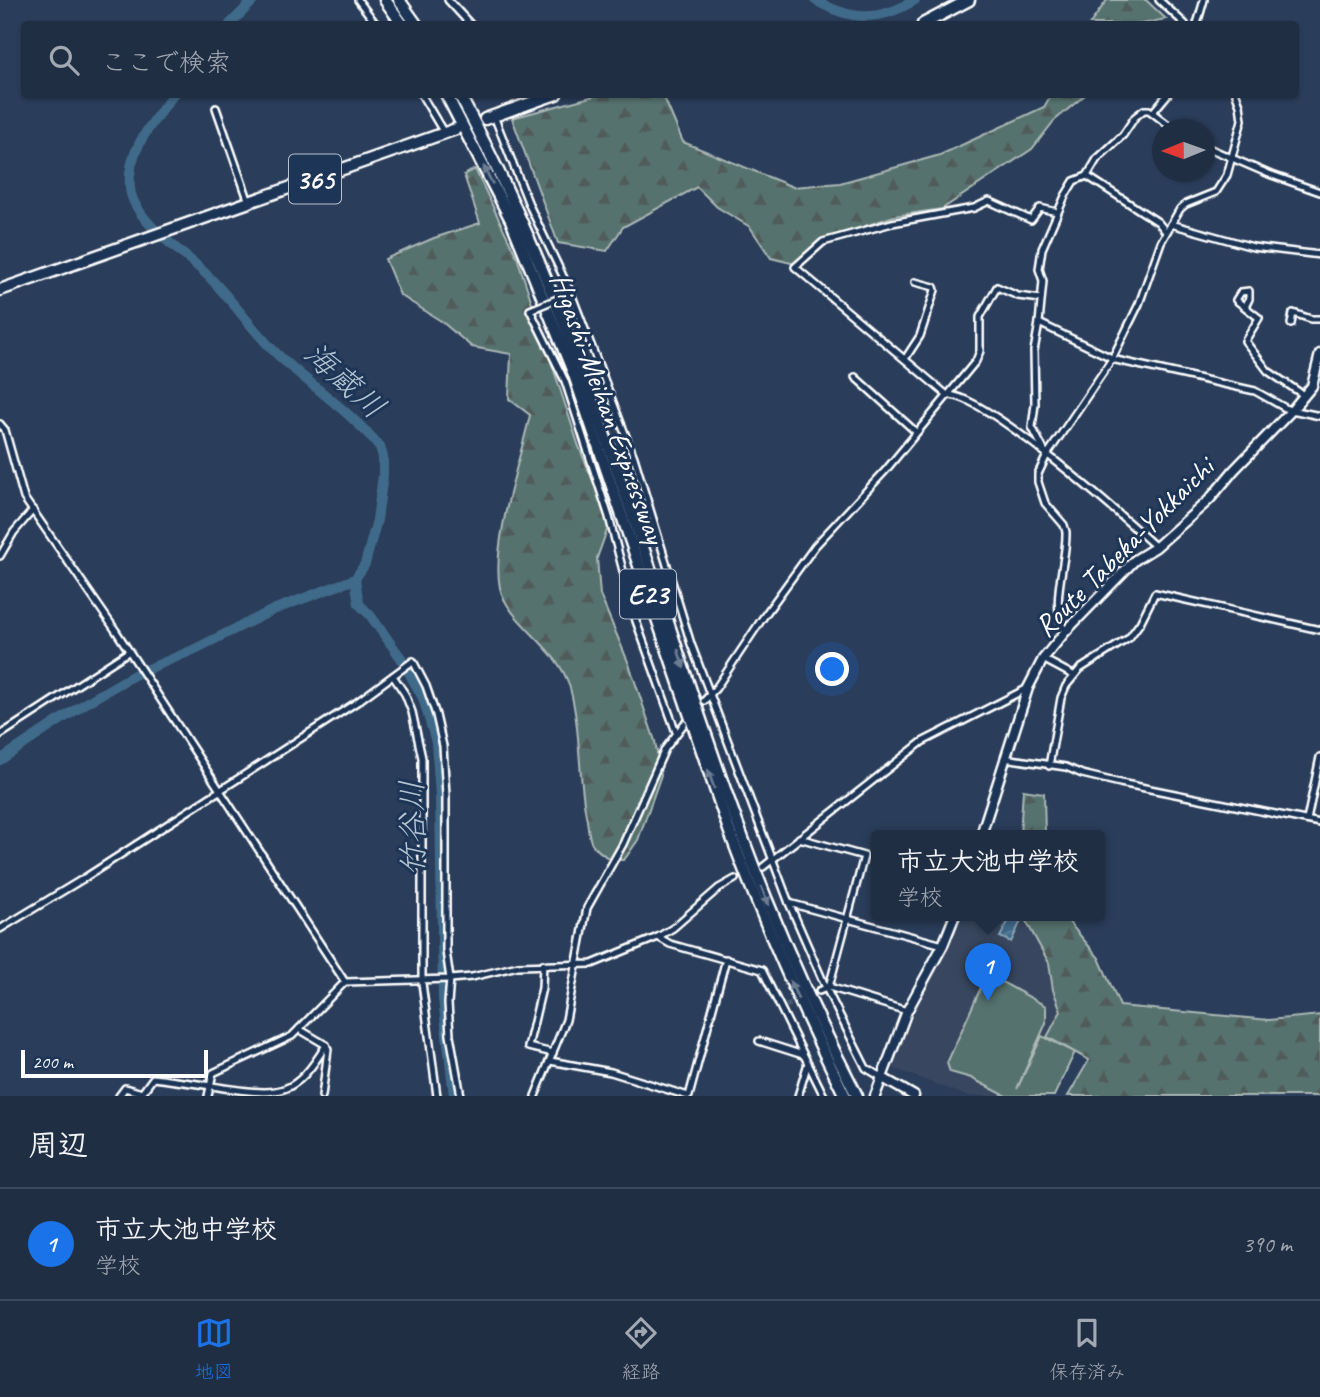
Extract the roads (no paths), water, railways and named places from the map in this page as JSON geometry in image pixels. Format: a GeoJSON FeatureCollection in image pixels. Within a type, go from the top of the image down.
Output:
{"type":"FeatureCollection","features":[{"type":"Feature","properties":{"kind":"highway"},"geometry":{"type":"LineString","coordinates":[[386,0],[400,21]]}},
{"type":"Feature","properties":{"kind":"highway"},"geometry":{"type":"LineString","coordinates":[[399,0],[414,21]]}},
{"type":"Feature","properties":{"kind":"highway"},"geometry":{"type":"LineString","coordinates":[[929,21],[970,0]]}},
{"type":"Feature","properties":{"kind":"highway","name":"Higashi-Meihan Expressway"},"geometry":{"type":"LineString","coordinates":[[448,98],[511,220],[540,288],[582,397],[755,902],[845,1096]]}},
{"type":"Feature","properties":{"kind":"highway","name":"Higashi-Meihan Expressway"},"geometry":{"type":"LineString","coordinates":[[461,98],[508,192],[559,307],[626,493],[743,838],[793,964],[857,1096]]}},
{"type":"Feature","properties":{"kind":"highway"},"geometry":{"type":"LineString","coordinates":[[490,117],[538,98]]}},
{"type":"Feature","properties":{"kind":"highway","name":"365"},"geometry":{"type":"LineString","coordinates":[[0,290],[456,130]]}},
{"type":"Feature","properties":{"kind":"main road","name":"Route Tabeka-Yokkaichi"},"geometry":{"type":"LineString","coordinates":[[982,830],[1028,688],[1043,659],[1065,632],[1135,560],[1156,547],[1209,500],[1305,396],[1317,373],[1320,355]]}},
{"type":"Feature","properties":{"kind":"main road"},"geometry":{"type":"LineString","coordinates":[[876,1095],[907,1011],[943,945],[953,921]]}},
{"type":"Feature","properties":{"kind":"main road"},"geometry":{"type":"LineString","coordinates":[[881,1077],[914,1096]]}},
{"type":"Feature","properties":{"kind":"street"},"geometry":{"type":"LineString","coordinates":[[358,0],[374,21]]}},
{"type":"Feature","properties":{"kind":"street"},"geometry":{"type":"LineString","coordinates":[[448,0],[467,21]]}},
{"type":"Feature","properties":{"kind":"street"},"geometry":{"type":"LineString","coordinates":[[1158,0],[1182,21]]}},
{"type":"Feature","properties":{"kind":"street"},"geometry":{"type":"LineString","coordinates":[[1198,21],[1203,0]]}},
{"type":"Feature","properties":{"kind":"street"},"geometry":{"type":"LineString","coordinates":[[423,98],[444,133]]}},
{"type":"Feature","properties":{"kind":"street"},"geometry":{"type":"LineString","coordinates":[[1153,112],[1164,98]]}},
{"type":"Feature","properties":{"kind":"street"},"geometry":{"type":"LineString","coordinates":[[1065,632],[1059,603],[1066,532],[1064,525],[1045,503],[1038,474],[1047,455],[1112,359],[1139,304],[1171,224],[1183,206],[1219,189],[1227,175],[1242,120],[1237,98]]}},
{"type":"Feature","properties":{"kind":"street"},"geometry":{"type":"LineString","coordinates":[[216,108],[249,202]]}},
{"type":"Feature","properties":{"kind":"street"},"geometry":{"type":"LineString","coordinates":[[1047,455],[1032,427],[1035,404],[1034,351],[1043,281],[1039,264],[1042,249],[1074,181],[1087,176],[1097,159],[1121,138],[1135,117],[1144,110],[1153,112],[1162,119]]}},
{"type":"Feature","properties":{"kind":"street"},"geometry":{"type":"LineString","coordinates":[[490,117],[570,294],[634,457],[691,644],[789,903],[866,1068],[881,1077]]}},
{"type":"Feature","properties":{"kind":"street"},"geometry":{"type":"LineString","coordinates":[[1215,150],[1269,174],[1320,192]]}},
{"type":"Feature","properties":{"kind":"street"},"geometry":{"type":"LineString","coordinates":[[1087,176],[1158,222],[1166,232]]}},
{"type":"Feature","properties":{"kind":"street"},"geometry":{"type":"LineString","coordinates":[[947,395],[795,267],[824,242],[892,223],[974,208],[989,201],[1031,220],[1040,208],[1058,212]]}},
{"type":"Feature","properties":{"kind":"street"},"geometry":{"type":"LineString","coordinates":[[1171,224],[1253,247],[1320,255]]}},
{"type":"Feature","properties":{"kind":"street"},"geometry":{"type":"LineString","coordinates":[[905,359],[920,336],[935,290],[934,287],[915,282]]}},
{"type":"Feature","properties":{"kind":"street"},"geometry":{"type":"LineString","coordinates":[[705,701],[815,546],[885,471],[976,360],[981,351],[979,317],[997,287],[1018,296],[1041,299]]}},
{"type":"Feature","properties":{"kind":"street"},"geometry":{"type":"LineString","coordinates":[[570,294],[530,310],[565,381],[609,517],[636,621],[676,732]]}},
{"type":"Feature","properties":{"kind":"street"},"geometry":{"type":"LineString","coordinates":[[1245,307],[1259,318],[1244,341],[1268,371],[1305,396]]}},
{"type":"Feature","properties":{"kind":"street"},"geometry":{"type":"LineString","coordinates":[[1290,324],[1293,313],[1320,319]]}},
{"type":"Feature","properties":{"kind":"street"},"geometry":{"type":"LineString","coordinates":[[1039,323],[1112,359],[1255,391],[1287,409],[1320,416]]}},
{"type":"Feature","properties":{"kind":"street"},"geometry":{"type":"LineString","coordinates":[[855,377],[916,432]]}},
{"type":"Feature","properties":{"kind":"street"},"geometry":{"type":"LineString","coordinates":[[947,395],[953,394],[975,403],[1047,455],[1088,486],[1156,547]]}},
{"type":"Feature","properties":{"kind":"street"},"geometry":{"type":"LineString","coordinates":[[0,424],[5,430],[24,498],[136,661],[345,982]]}},
{"type":"Feature","properties":{"kind":"street"},"geometry":{"type":"LineString","coordinates":[[0,556],[14,532],[33,510]]}},
{"type":"Feature","properties":{"kind":"street"},"geometry":{"type":"LineString","coordinates":[[1049,766],[1061,698],[1073,675],[1129,638],[1155,593],[1320,630]]}},
{"type":"Feature","properties":{"kind":"street"},"geometry":{"type":"LineString","coordinates":[[0,735],[128,652]]}},
{"type":"Feature","properties":{"kind":"street"},"geometry":{"type":"LineString","coordinates":[[1043,659],[1073,675]]}},
{"type":"Feature","properties":{"kind":"street"},"geometry":{"type":"LineString","coordinates":[[0,929],[86,877],[357,702],[413,661],[426,686],[443,746],[448,1003],[450,1035],[461,1096]]}},
{"type":"Feature","properties":{"kind":"street"},"geometry":{"type":"LineString","coordinates":[[394,675],[412,712],[422,758],[424,979],[437,1096]]}},
{"type":"Feature","properties":{"kind":"street"},"geometry":{"type":"LineString","coordinates":[[763,867],[922,742],[1028,688]]}},
{"type":"Feature","properties":{"kind":"street"},"geometry":{"type":"LineString","coordinates":[[535,1096],[566,1020],[583,926],[591,898],[623,844],[659,760],[684,724]]}},
{"type":"Feature","properties":{"kind":"street"},"geometry":{"type":"LineString","coordinates":[[1307,820],[1320,757]]}},
{"type":"Feature","properties":{"kind":"street"},"geometry":{"type":"LineString","coordinates":[[1004,758],[1066,767],[1082,774],[1120,783],[1320,822]]}},
{"type":"Feature","properties":{"kind":"street"},"geometry":{"type":"LineString","coordinates":[[799,838],[864,856],[827,987]]}},
{"type":"Feature","properties":{"kind":"street"},"geometry":{"type":"LineString","coordinates":[[208,1096],[213,1073],[276,1045],[299,1029],[345,982],[472,977],[518,966],[578,964],[607,959],[673,928],[719,888],[735,879]]}},
{"type":"Feature","properties":{"kind":"street"},"geometry":{"type":"LineString","coordinates":[[789,903],[943,945]]}},
{"type":"Feature","properties":{"kind":"street"},"geometry":{"type":"LineString","coordinates":[[658,937],[670,944],[762,970],[783,1007],[824,1096]]}},
{"type":"Feature","properties":{"kind":"street"},"geometry":{"type":"LineString","coordinates":[[550,1061],[611,1072],[689,1096],[726,959]]}},
{"type":"Feature","properties":{"kind":"street"},"geometry":{"type":"LineString","coordinates":[[543,964],[542,988],[528,1047],[553,1053]]}},
{"type":"Feature","properties":{"kind":"street"},"geometry":{"type":"LineString","coordinates":[[819,991],[827,987],[907,1011]]}},
{"type":"Feature","properties":{"kind":"street"},"geometry":{"type":"LineString","coordinates":[[299,1029],[326,1045],[328,1049],[323,1096]]}},
{"type":"Feature","properties":{"kind":"street"},"geometry":{"type":"LineString","coordinates":[[759,1041],[804,1055]]}},
{"type":"Feature","properties":{"kind":"street"},"geometry":{"type":"LineString","coordinates":[[119,1096],[125,1088],[142,1093],[153,1078],[275,1094],[302,1080],[313,1068],[326,1045]]}},
{"type":"Feature","properties":{"kind":"street"},"geometry":{"type":"LineString","coordinates":[[798,1096],[807,1063]]}},
{"type":"Feature","properties":{"kind":"water"},"geometry":{"type":"Polygon","coordinates":[[[1008,921],[1021,921],[1011,942],[1000,937],[1008,921]]]}},
{"type":"Feature","properties":{"kind":"waterway","name":"海蔵川"},"geometry":{"type":"LineString","coordinates":[[233,21],[254,0]]}},
{"type":"Feature","properties":{"kind":"waterway","name":"海蔵川"},"geometry":{"type":"LineString","coordinates":[[815,0],[841,12],[865,16],[889,12],[915,0]]}},
{"type":"Feature","properties":{"kind":"waterway","name":"海蔵川"},"geometry":{"type":"LineString","coordinates":[[0,760],[89,701],[134,675],[193,650],[273,610],[355,579],[365,564],[377,520],[383,475],[380,447],[356,422],[277,354],[197,265],[150,224],[133,200],[130,188],[132,162],[150,126],[171,98]]}},
{"type":"Feature","properties":{"kind":"waterway","name":"竹谷川"},"geometry":{"type":"LineString","coordinates":[[355,579],[359,604],[401,658],[423,698],[436,742],[440,795],[443,999],[454,1096]]}},
{"type":"Feature","properties":{"kind":"tunnel"},"geometry":{"type":"LineString","coordinates":[[735,879],[763,867]]}},
{"type":"Feature","properties":{"kind":"tunnel"},"geometry":{"type":"LineString","coordinates":[[786,1006],[800,1000]]}},
{"type":"Feature","properties":{"kind":"place","name":"市立大池中学校"},"geometry":{"type":"Point","coordinates":[988,1001]}}]}
